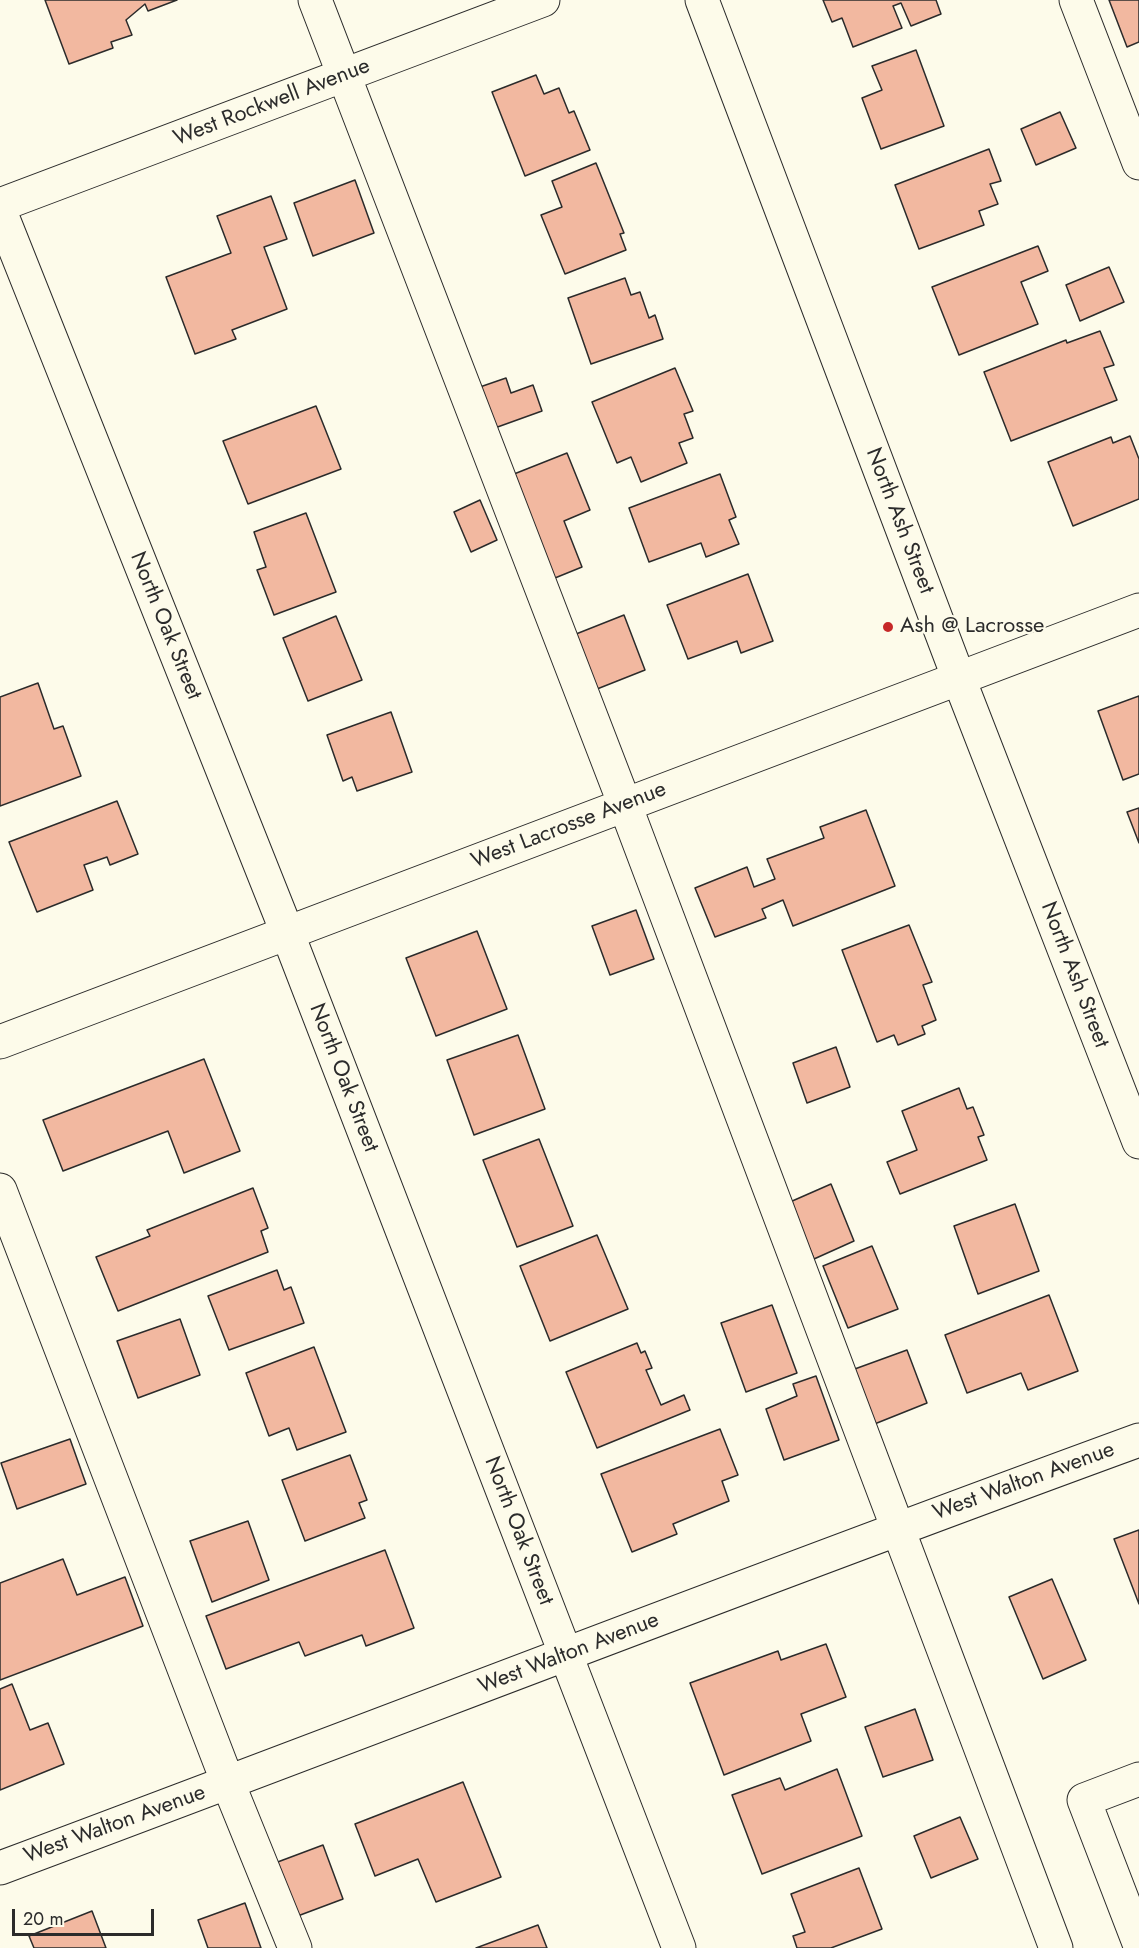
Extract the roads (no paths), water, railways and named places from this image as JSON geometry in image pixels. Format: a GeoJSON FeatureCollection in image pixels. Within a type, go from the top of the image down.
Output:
{"type":"FeatureCollection","features":[{"type":"Feature","properties":{"kind":"street"},"geometry":{"type":"LineString","coordinates":[[315,0],[625,805],[1056,1948]]}},
{"type":"Feature","properties":{"kind":"street","name":"West Rockwell Avenue"},"geometry":{"type":"LineString","coordinates":[[0,206],[543,0]]}},
{"type":"Feature","properties":{"kind":"street","name":"North Ash Street"},"geometry":{"type":"LineString","coordinates":[[702,0],[959,679],[1139,1142]]}},
{"type":"Feature","properties":{"kind":"street"},"geometry":{"type":"LineString","coordinates":[[1076,0],[1139,163]]}},
{"type":"Feature","properties":{"kind":"street","name":"North Oak Street"},"geometry":{"type":"LineString","coordinates":[[0,211],[286,932],[679,1948]]}},
{"type":"Feature","properties":{"kind":"street","name":"West Lacrosse Avenue"},"geometry":{"type":"LineString","coordinates":[[0,1042],[1139,610]]}},
{"type":"Feature","properties":{"kind":"street"},"geometry":{"type":"LineString","coordinates":[[0,1190],[228,1783],[295,1948]]}},
{"type":"Feature","properties":{"kind":"street","name":"West Walton Avenue"},"geometry":{"type":"LineString","coordinates":[[0,1868],[566,1656],[897,1528],[1139,1440]]}},
{"type":"Feature","properties":{"kind":"street"},"geometry":{"type":"LineString","coordinates":[[1139,1779],[1084,1800],[1139,1943]]}},
{"type":"Feature","properties":{"kind":"place","name":"Ash @ Lacrosse"},"geometry":{"type":"Point","coordinates":[888,627]}}]}
